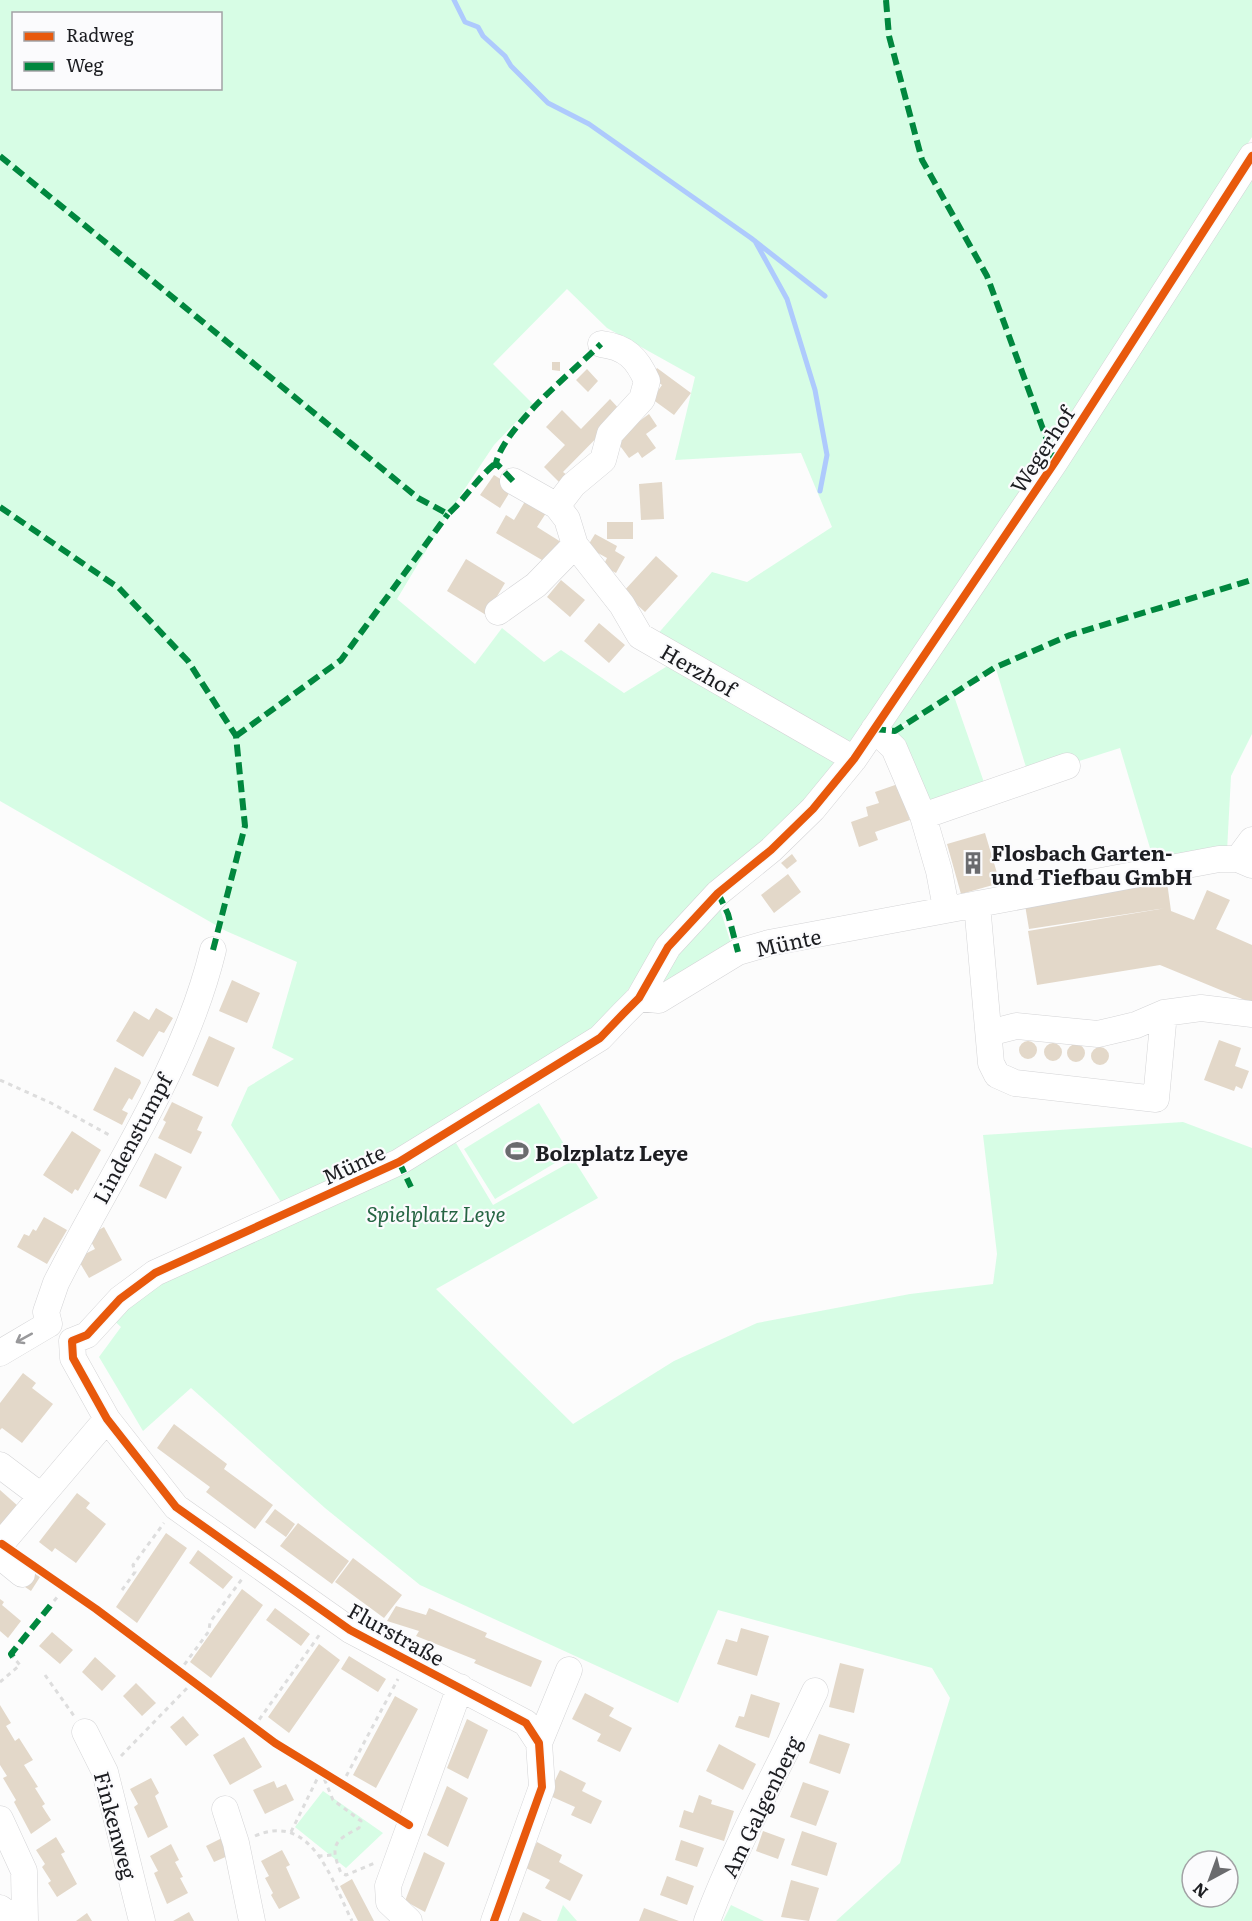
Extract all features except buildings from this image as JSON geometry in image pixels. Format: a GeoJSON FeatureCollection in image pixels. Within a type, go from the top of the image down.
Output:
{"type":"FeatureCollection","features":[{"type":"Feature","properties":{"kind":"street","name":"Wegerhof"},"geometry":{"type":"LineString","coordinates":[[639,998],[668,947],[718,893],[771,850],[813,809],[854,759],[1055,462],[1252,156]]}},
{"type":"Feature","properties":{"kind":"street"},"geometry":{"type":"LineString","coordinates":[[513,480],[557,506],[573,485],[603,460],[610,434],[642,399],[647,381],[639,363],[627,351],[601,344]]}},
{"type":"Feature","properties":{"kind":"street","name":"Herzhof"},"geometry":{"type":"LineString","coordinates":[[557,506],[567,519],[575,545],[622,605],[640,636],[854,759]]}},
{"type":"Feature","properties":{"kind":"street"},"geometry":{"type":"LineString","coordinates":[[498,612],[536,585],[575,545]]}},
{"type":"Feature","properties":{"kind":"street"},"geometry":{"type":"LineString","coordinates":[[874,729],[894,748],[923,816],[939,872],[946,908]]}},
{"type":"Feature","properties":{"kind":"street"},"geometry":{"type":"LineString","coordinates":[[923,816],[1067,766]]}},
{"type":"Feature","properties":{"kind":"street","name":"Münte"},"geometry":{"type":"LineString","coordinates":[[72,1341],[87,1335],[120,1299],[155,1273],[381,1171],[600,1038],[639,998],[659,1000],[738,952],[758,945],[946,908],[1248,855]]}},
{"type":"Feature","properties":{"kind":"street"},"geometry":{"type":"LineString","coordinates":[[976,904],[991,1063],[996,1075],[1015,1083],[1156,1099],[1164,1012]]}},
{"type":"Feature","properties":{"kind":"street","name":"Lindenstumpf"},"geometry":{"type":"LineString","coordinates":[[49,1324],[46,1312],[56,1282],[166,1076],[198,1006],[213,950]]}},
{"type":"Feature","properties":{"kind":"street"},"geometry":{"type":"LineString","coordinates":[[989,1033],[1016,1026],[1098,1034],[1136,1025],[1164,1012],[1201,1008],[1252,1014]]}},
{"type":"Feature","properties":{"kind":"street"},"geometry":{"type":"LineString","coordinates":[[0,1353],[49,1324],[72,1341]]}},
{"type":"Feature","properties":{"kind":"street","name":"Flurstraße"},"geometry":{"type":"LineString","coordinates":[[72,1341],[73,1358],[107,1419],[176,1507],[332,1617],[408,1662],[526,1722],[539,1743]]}},
{"type":"Feature","properties":{"kind":"street"},"geometry":{"type":"LineString","coordinates":[[0,1545],[107,1419]]}},
{"type":"Feature","properties":{"kind":"street"},"geometry":{"type":"LineString","coordinates":[[0,1466],[41,1496]]}},
{"type":"Feature","properties":{"kind":"street"},"geometry":{"type":"LineString","coordinates":[[0,1556],[22,1574]]}},
{"type":"Feature","properties":{"kind":"street"},"geometry":{"type":"LineString","coordinates":[[494,1921],[542,1787],[539,1743],[569,1671]]}},
{"type":"Feature","properties":{"kind":"street"},"geometry":{"type":"LineString","coordinates":[[409,1921],[389,1902],[388,1886],[405,1845],[460,1687]]}},
{"type":"Feature","properties":{"kind":"street","name":"Am Galgenberg"},"geometry":{"type":"LineString","coordinates":[[707,1921],[745,1829],[781,1765],[815,1691]]}},
{"type":"Feature","properties":{"kind":"street","name":"Finkenweg"},"geometry":{"type":"LineString","coordinates":[[85,1732],[105,1772],[142,1921]]}},
{"type":"Feature","properties":{"kind":"street"},"geometry":{"type":"LineString","coordinates":[[225,1809],[237,1843],[252,1921]]}},
{"type":"Feature","properties":{"kind":"street"},"geometry":{"type":"LineString","coordinates":[[0,1820],[24,1871],[25,1921]]}},
{"type":"Feature","properties":{"kind":"street"},"geometry":{"type":"LineString","coordinates":[[0,1908],[18,1921]]}},
{"type":"Feature","properties":{"kind":"path"},"geometry":{"type":"LineString","coordinates":[[0,1080],[102,1130]]}},
{"type":"Feature","properties":{"kind":"path"},"geometry":{"type":"LineString","coordinates":[[122,1590],[135,1572],[133,1565],[176,1507]]}},
{"type":"Feature","properties":{"kind":"path"},"geometry":{"type":"LineString","coordinates":[[179,1672],[209,1631],[210,1622],[254,1563]]}},
{"type":"Feature","properties":{"kind":"path"},"geometry":{"type":"LineString","coordinates":[[54,1601],[59,1595]]}},
{"type":"Feature","properties":{"kind":"path"},"geometry":{"type":"LineString","coordinates":[[254,1727],[332,1617]]}},
{"type":"Feature","properties":{"kind":"path"},"geometry":{"type":"LineString","coordinates":[[0,1682],[20,1665],[14,1657]]}},
{"type":"Feature","properties":{"kind":"path"},"geometry":{"type":"LineString","coordinates":[[342,1784],[408,1662]]}},
{"type":"Feature","properties":{"kind":"path"},"geometry":{"type":"LineString","coordinates":[[45,1675],[85,1732]]}},
{"type":"Feature","properties":{"kind":"path"},"geometry":{"type":"LineString","coordinates":[[105,1772],[193,1682]]}},
{"type":"Feature","properties":{"kind":"path"},"geometry":{"type":"LineString","coordinates":[[291,1832],[321,1771],[333,1800],[361,1821],[359,1828],[343,1836],[337,1844],[333,1855],[341,1873],[346,1875],[381,1860],[405,1845]]}},
{"type":"Feature","properties":{"kind":"path"},"geometry":{"type":"LineString","coordinates":[[237,1843],[265,1831],[291,1832],[310,1842],[352,1921]]}},
{"type":"Feature","properties":{"kind":"path"},"geometry":{"type":"LineString","coordinates":[[318,1856],[333,1855]]}},
{"type":"Feature","properties":{"kind":"green space"},"geometry":{"type":"Polygon","coordinates":[[[0,0],[1252,0],[1252,137],[1065,432],[856,741],[789,824],[652,956],[609,1016],[598,1027],[432,1135],[283,1205],[231,1125],[248,1087],[294,1059],[272,1048],[297,962],[226,931],[0,801],[0,0]],[[567,289],[493,364],[533,404],[494,445],[448,514],[397,599],[475,664],[502,628],[544,662],[561,650],[624,693],[669,665],[648,645],[712,572],[747,582],[832,527],[801,453],[675,460],[695,377],[607,328],[567,289]]]}},
{"type":"Feature","properties":{"kind":"green space"},"geometry":{"type":"Polygon","coordinates":[[[1252,170],[1252,734],[1231,776],[1227,851],[1156,868],[1120,748],[1029,777],[996,669],[954,696],[987,791],[925,813],[894,732],[931,709],[893,730],[888,719],[1252,170]]]}},
{"type":"Feature","properties":{"kind":"green space"},"geometry":{"type":"Polygon","coordinates":[[[718,902],[732,947],[672,990],[654,986],[718,902]]]}},
{"type":"Feature","properties":{"kind":"green space","name":"Bolzplatz Leye"},"geometry":{"type":"Polygon","coordinates":[[[539,1103],[570,1154],[495,1199],[464,1149],[539,1103]]]}},
{"type":"Feature","properties":{"kind":"green space","name":"Spielplatz Leye"},"geometry":{"type":"Polygon","coordinates":[[[1183,1122],[1252,1148],[1252,1921],[836,1921],[900,1863],[950,1698],[932,1668],[718,1610],[678,1703],[420,1585],[325,1508],[191,1388],[143,1431],[99,1357],[121,1327],[111,1318],[131,1298],[456,1143],[493,1205],[574,1160],[598,1198],[436,1289],[573,1424],[674,1361],[757,1323],[910,1294],[993,1284],[997,1254],[983,1135],[1183,1122]]]}},
{"type":"Feature","properties":{"kind":"green space"},"geometry":{"type":"Polygon","coordinates":[[[323,1791],[383,1833],[346,1868],[295,1827],[323,1791]]]}},
{"type":"Feature","properties":{"kind":"green space"},"geometry":{"type":"Polygon","coordinates":[[[563,1905],[577,1921],[557,1921],[563,1905]]]}},
{"type":"Feature","properties":{"kind":"green space"},"geometry":{"type":"Polygon","coordinates":[[[731,1905],[764,1921],[723,1921],[731,1905]]]}},
{"type":"Feature","properties":{"kind":"waterway"},"geometry":{"type":"LineString","coordinates":[[454,0],[465,22],[478,27],[483,36],[505,56],[511,66],[548,103],[589,124],[751,238],[825,296]]}},
{"type":"Feature","properties":{"kind":"waterway"},"geometry":{"type":"LineString","coordinates":[[755,241],[787,299],[815,390],[827,455],[820,491]]}},
{"type":"Feature","properties":{"kind":"marked path"},"geometry":{"type":"LineString","coordinates":[[886,0],[889,36],[922,160],[987,276],[1055,462]]}},
{"type":"Feature","properties":{"kind":"marked path"},"geometry":{"type":"LineString","coordinates":[[0,156],[418,498],[448,514],[496,463]]}},
{"type":"Feature","properties":{"kind":"marked path"},"geometry":{"type":"LineString","coordinates":[[513,481],[496,463],[502,448],[541,400],[601,344]]}},
{"type":"Feature","properties":{"kind":"marked path"},"geometry":{"type":"LineString","coordinates":[[0,507],[119,588],[188,661],[236,736],[245,826],[213,950]]}},
{"type":"Feature","properties":{"kind":"marked path"},"geometry":{"type":"LineString","coordinates":[[236,736],[341,660],[448,514]]}},
{"type":"Feature","properties":{"kind":"marked path"},"geometry":{"type":"LineString","coordinates":[[874,729],[895,731],[994,668],[1070,635],[1252,580]]}},
{"type":"Feature","properties":{"kind":"marked path"},"geometry":{"type":"LineString","coordinates":[[718,893],[728,914],[738,952]]}},
{"type":"Feature","properties":{"kind":"marked path"},"geometry":{"type":"LineString","coordinates":[[399,1162],[411,1187]]}},
{"type":"Feature","properties":{"kind":"marked path"},"geometry":{"type":"LineString","coordinates":[[13,1657],[11,1654],[54,1601]]}},
{"type":"Feature","properties":{"kind":"cycle path"},"geometry":{"type":"LineString","coordinates":[[494,1921],[542,1787],[539,1743],[526,1723],[350,1630],[176,1507],[107,1419],[73,1358],[72,1341],[87,1335],[120,1299],[155,1273],[399,1162],[600,1038],[639,998],[668,947],[718,893],[771,850],[813,809],[854,759],[1055,462],[1252,156]]}},
{"type":"Feature","properties":{"kind":"cycle path"},"geometry":{"type":"LineString","coordinates":[[2,1544],[96,1609],[275,1743],[409,1825]]}},
{"type":"Feature","properties":{"kind":"place","name":"Flosbach Garten- und Tiefbau GmbH"},"geometry":{"type":"Point","coordinates":[973,863]}},
{"type":"Feature","properties":{"kind":"place","name":"Bolzplatz Leye"},"geometry":{"type":"Point","coordinates":[517,1151]}}]}
